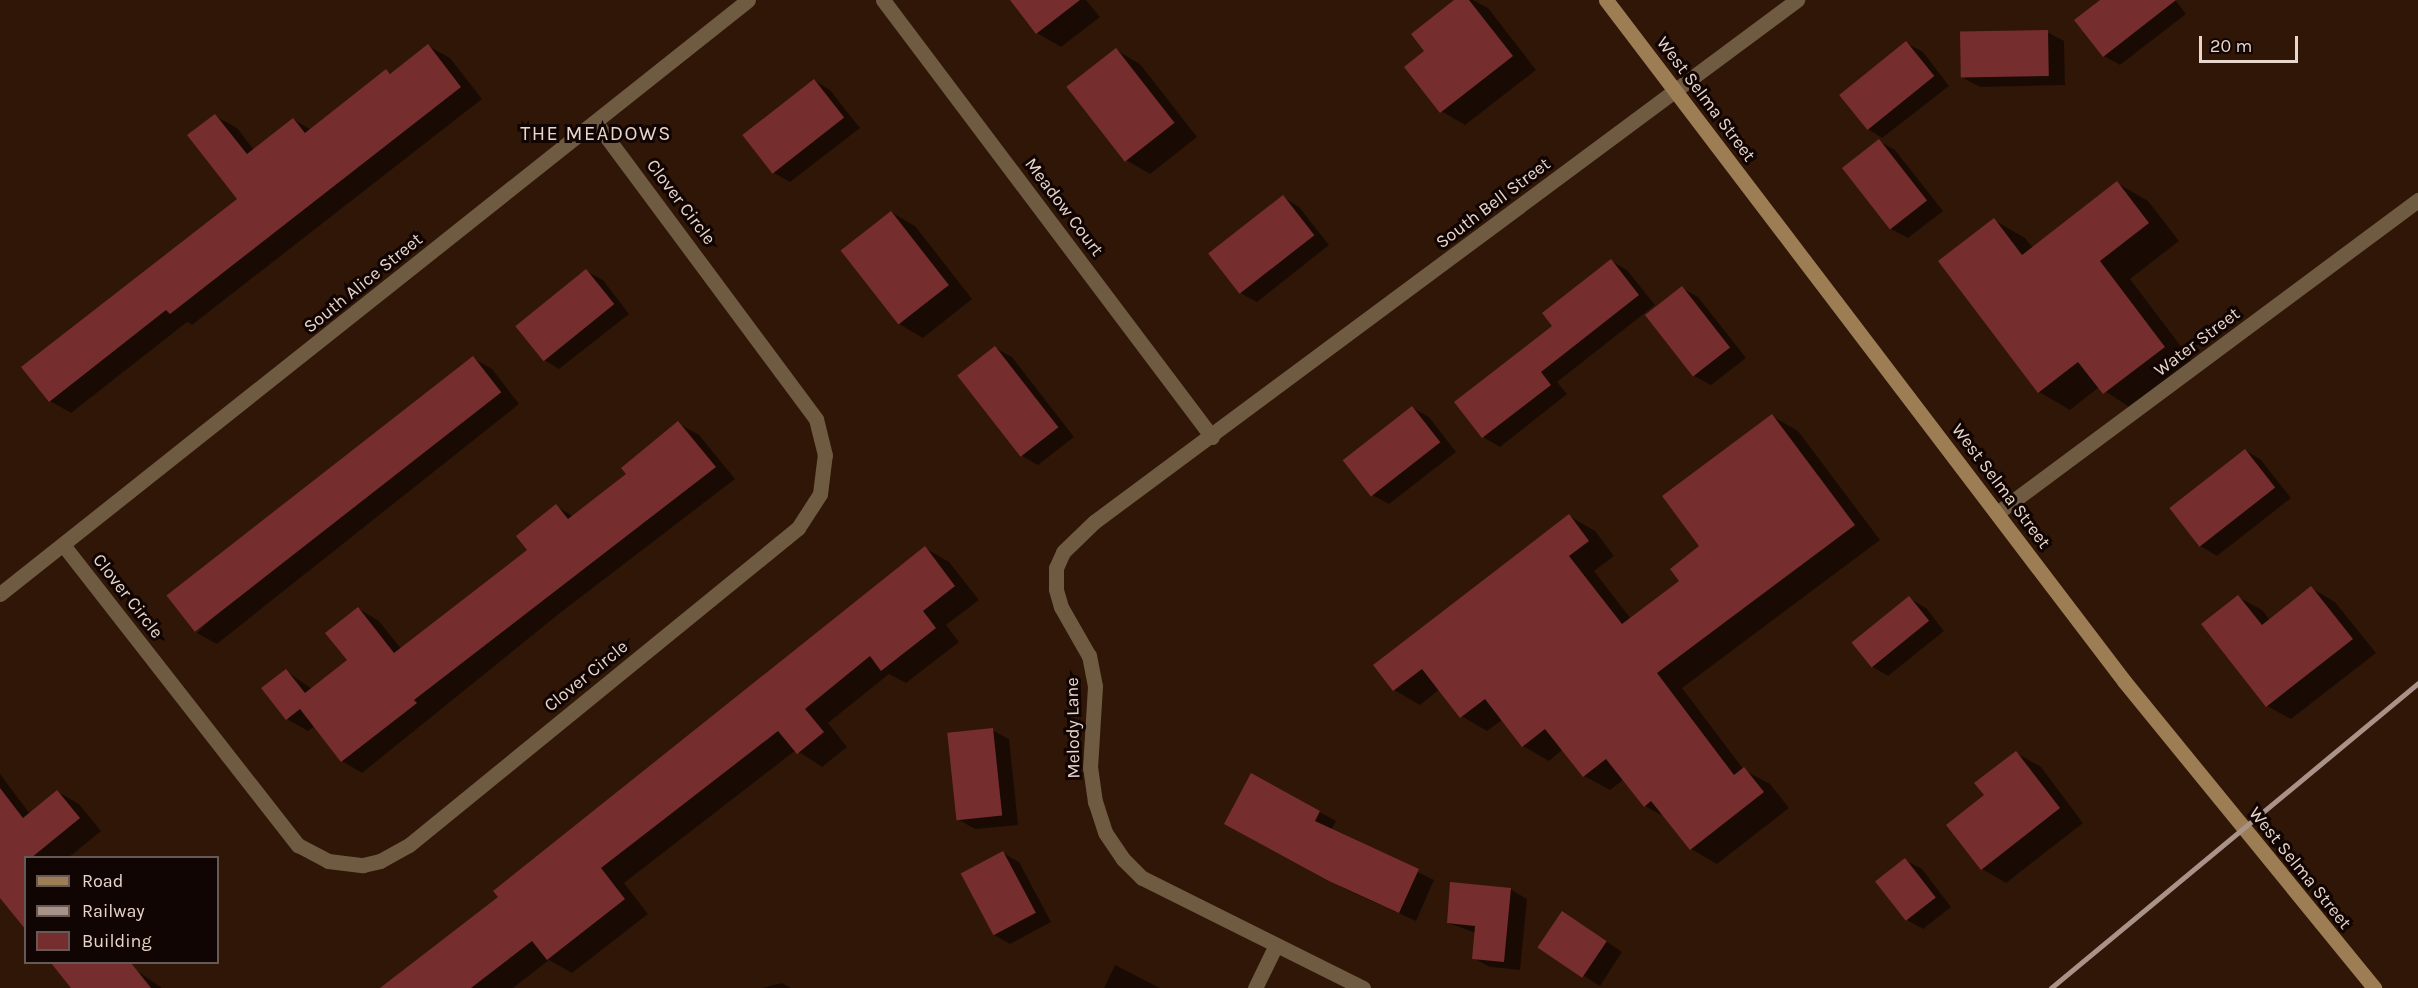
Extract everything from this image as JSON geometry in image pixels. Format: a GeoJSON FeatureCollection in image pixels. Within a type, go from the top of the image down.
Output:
{"type":"FeatureCollection","features":[{"type":"Feature","properties":{"kind":"street","name":"South Alice Street"},"geometry":{"type":"LineString","coordinates":[[0,594],[64,546],[748,0]]}},
{"type":"Feature","properties":{"kind":"street","name":"Meadow Court"},"geometry":{"type":"LineString","coordinates":[[883,0],[1212,437]]}},
{"type":"Feature","properties":{"kind":"street","name":"West Selma Street"},"geometry":{"type":"LineString","coordinates":[[1606,0],[2124,681],[2373,988]]}},
{"type":"Feature","properties":{"kind":"street","name":"South Bell Street"},"geometry":{"type":"LineString","coordinates":[[1212,437],[1797,0]]}},
{"type":"Feature","properties":{"kind":"street","name":"Clover Circle"},"geometry":{"type":"LineString","coordinates":[[64,546],[298,845],[328,861],[363,865],[395,855],[409,845],[798,528],[811,512],[825,474],[823,436],[806,402],[596,123]]}},
{"type":"Feature","properties":{"kind":"street","name":"Water Street"},"geometry":{"type":"LineString","coordinates":[[1997,513],[2418,200]]}},
{"type":"Feature","properties":{"kind":"street","name":"Melody Lane"},"geometry":{"type":"LineString","coordinates":[[1212,437],[1076,536],[1063,552],[1056,568],[1056,590],[1089,656],[1095,686],[1090,768],[1105,832],[1142,878],[1363,988]]}},
{"type":"Feature","properties":{"kind":"street"},"geometry":{"type":"LineString","coordinates":[[1255,988],[1276,945]]}},
{"type":"Feature","properties":{"kind":"building"},"geometry":{"type":"Polygon","coordinates":[[[1010,0],[1080,0],[1036,34],[1010,0]]]}},
{"type":"Feature","properties":{"kind":"building"},"geometry":{"type":"Polygon","coordinates":[[[1454,0],[1469,0],[1513,56],[1440,113],[1404,67],[1424,51],[1411,34],[1454,0]]]}},
{"type":"Feature","properties":{"kind":"building"},"geometry":{"type":"Polygon","coordinates":[[[2100,0],[2176,0],[2103,57],[2074,20],[2100,0]]]}},
{"type":"Feature","properties":{"kind":"building"},"geometry":{"type":"Polygon","coordinates":[[[2048,30],[2049,76],[1961,78],[1960,32],[2048,30]]]}},
{"type":"Feature","properties":{"kind":"building"},"geometry":{"type":"Polygon","coordinates":[[[1906,41],[1934,76],[1867,130],[1839,95],[1906,41]]]}},
{"type":"Feature","properties":{"kind":"building"},"geometry":{"type":"Polygon","coordinates":[[[428,44],[461,87],[170,314],[166,310],[49,402],[21,367],[237,199],[187,135],[215,114],[247,154],[293,118],[305,133],[386,69],[390,74],[428,44]]]}},
{"type":"Feature","properties":{"kind":"building"},"geometry":{"type":"Polygon","coordinates":[[[1116,48],[1174,123],[1125,162],[1066,87],[1116,48]]]}},
{"type":"Feature","properties":{"kind":"building"},"geometry":{"type":"Polygon","coordinates":[[[814,79],[844,118],[772,174],[742,135],[814,79]]]}},
{"type":"Feature","properties":{"kind":"building"},"geometry":{"type":"Polygon","coordinates":[[[1879,139],[1927,200],[1890,229],[1842,168],[1879,139]]]}},
{"type":"Feature","properties":{"kind":"building"},"geometry":{"type":"Polygon","coordinates":[[[2117,181],[2149,223],[2100,261],[2165,347],[2103,394],[2078,362],[2038,393],[1938,261],[1994,218],[2022,255],[2117,181]]]}},
{"type":"Feature","properties":{"kind":"building"},"geometry":{"type":"Polygon","coordinates":[[[1283,195],[1314,235],[1240,294],[1208,253],[1283,195]]]}},
{"type":"Feature","properties":{"kind":"building"},"geometry":{"type":"Polygon","coordinates":[[[891,211],[949,285],[898,324],[841,250],[891,211]]]}},
{"type":"Feature","properties":{"kind":"building"},"geometry":{"type":"Polygon","coordinates":[[[1611,259],[1639,295],[1541,372],[1551,385],[1482,438],[1454,402],[1552,326],[1542,313],[1611,259]]]}},
{"type":"Feature","properties":{"kind":"building"},"geometry":{"type":"Polygon","coordinates":[[[586,269],[614,304],[544,361],[515,326],[586,269]]]}},
{"type":"Feature","properties":{"kind":"building"},"geometry":{"type":"Polygon","coordinates":[[[1682,286],[1730,347],[1693,376],[1645,315],[1682,286]]]}},
{"type":"Feature","properties":{"kind":"building"},"geometry":{"type":"Polygon","coordinates":[[[995,346],[1058,427],[1021,457],[957,376],[995,346]]]}},
{"type":"Feature","properties":{"kind":"building"},"geometry":{"type":"Polygon","coordinates":[[[473,356],[501,392],[195,632],[166,595],[473,356]]]}},
{"type":"Feature","properties":{"kind":"building"},"geometry":{"type":"Polygon","coordinates":[[[1412,406],[1440,442],[1371,496],[1343,460],[1412,406]]]}},
{"type":"Feature","properties":{"kind":"building"},"geometry":{"type":"Polygon","coordinates":[[[1772,414],[1855,525],[1657,673],[1734,775],[1744,767],[1764,792],[1690,850],[1651,801],[1644,807],[1606,759],[1583,777],[1545,729],[1522,747],[1485,699],[1460,718],[1422,669],[1393,691],[1373,665],[1569,514],[1589,541],[1569,556],[1622,624],[1679,581],[1670,569],[1699,546],[1662,496],[1772,414]]]}},
{"type":"Feature","properties":{"kind":"building"},"geometry":{"type":"Polygon","coordinates":[[[678,421],[716,467],[414,700],[417,703],[341,762],[300,709],[286,720],[261,688],[286,669],[305,693],[347,660],[325,633],[358,607],[394,653],[527,550],[516,536],[556,504],[568,519],[626,474],[621,468],[678,421]]]}},
{"type":"Feature","properties":{"kind":"building"},"geometry":{"type":"Polygon","coordinates":[[[2245,449],[2275,488],[2200,547],[2169,508],[2245,449]]]}},
{"type":"Feature","properties":{"kind":"building"},"geometry":{"type":"Polygon","coordinates":[[[925,546],[955,586],[923,611],[936,628],[881,671],[870,656],[805,709],[824,732],[797,754],[778,731],[601,868],[625,899],[547,960],[532,941],[471,988],[380,988],[498,897],[493,891],[925,546]]]}},
{"type":"Feature","properties":{"kind":"building"},"geometry":{"type":"Polygon","coordinates":[[[2311,586],[2353,639],[2266,707],[2201,624],[2238,595],[2262,625],[2311,586]]]}},
{"type":"Feature","properties":{"kind":"building"},"geometry":{"type":"Polygon","coordinates":[[[1909,596],[1929,621],[1872,667],[1851,643],[1909,596]]]}},
{"type":"Feature","properties":{"kind":"building"},"geometry":{"type":"Polygon","coordinates":[[[993,728],[1002,816],[956,820],[947,733],[993,728]]]}},
{"type":"Feature","properties":{"kind":"building"},"geometry":{"type":"Polygon","coordinates":[[[2016,751],[2060,808],[1981,870],[1946,825],[1984,795],[1974,783],[2016,751]]]}},
{"type":"Feature","properties":{"kind":"building"},"geometry":{"type":"Polygon","coordinates":[[[1251,773],[1320,811],[1315,821],[1419,869],[1399,913],[1329,881],[1224,824],[1251,773]]]}},
{"type":"Feature","properties":{"kind":"building"},"geometry":{"type":"Polygon","coordinates":[[[0,788],[23,818],[57,790],[80,818],[33,856],[24,856],[24,928],[0,898],[0,788]]]}},
{"type":"Feature","properties":{"kind":"building"},"geometry":{"type":"Polygon","coordinates":[[[1003,851],[1036,913],[993,935],[961,874],[1003,851]]]}},
{"type":"Feature","properties":{"kind":"building"},"geometry":{"type":"Polygon","coordinates":[[[1905,858],[1936,897],[1906,921],[1875,881],[1905,858]]]}},
{"type":"Feature","properties":{"kind":"building"},"geometry":{"type":"Polygon","coordinates":[[[1450,882],[1511,888],[1504,962],[1472,959],[1475,926],[1447,923],[1450,882]]]}},
{"type":"Feature","properties":{"kind":"building"},"geometry":{"type":"Polygon","coordinates":[[[1562,911],[1607,941],[1582,978],[1537,947],[1562,911]]]}},
{"type":"Feature","properties":{"kind":"building"},"geometry":{"type":"Polygon","coordinates":[[[52,964],[132,964],[151,988],[71,988],[52,964]]]}},
{"type":"Feature","properties":{"kind":"railway"},"geometry":{"type":"LineString","coordinates":[[2051,988],[2418,683]]}},
{"type":"Feature","properties":{"kind":"district","name":"THE MEADOWS"},"geometry":{"type":"Point","coordinates":[596,133]}}]}
